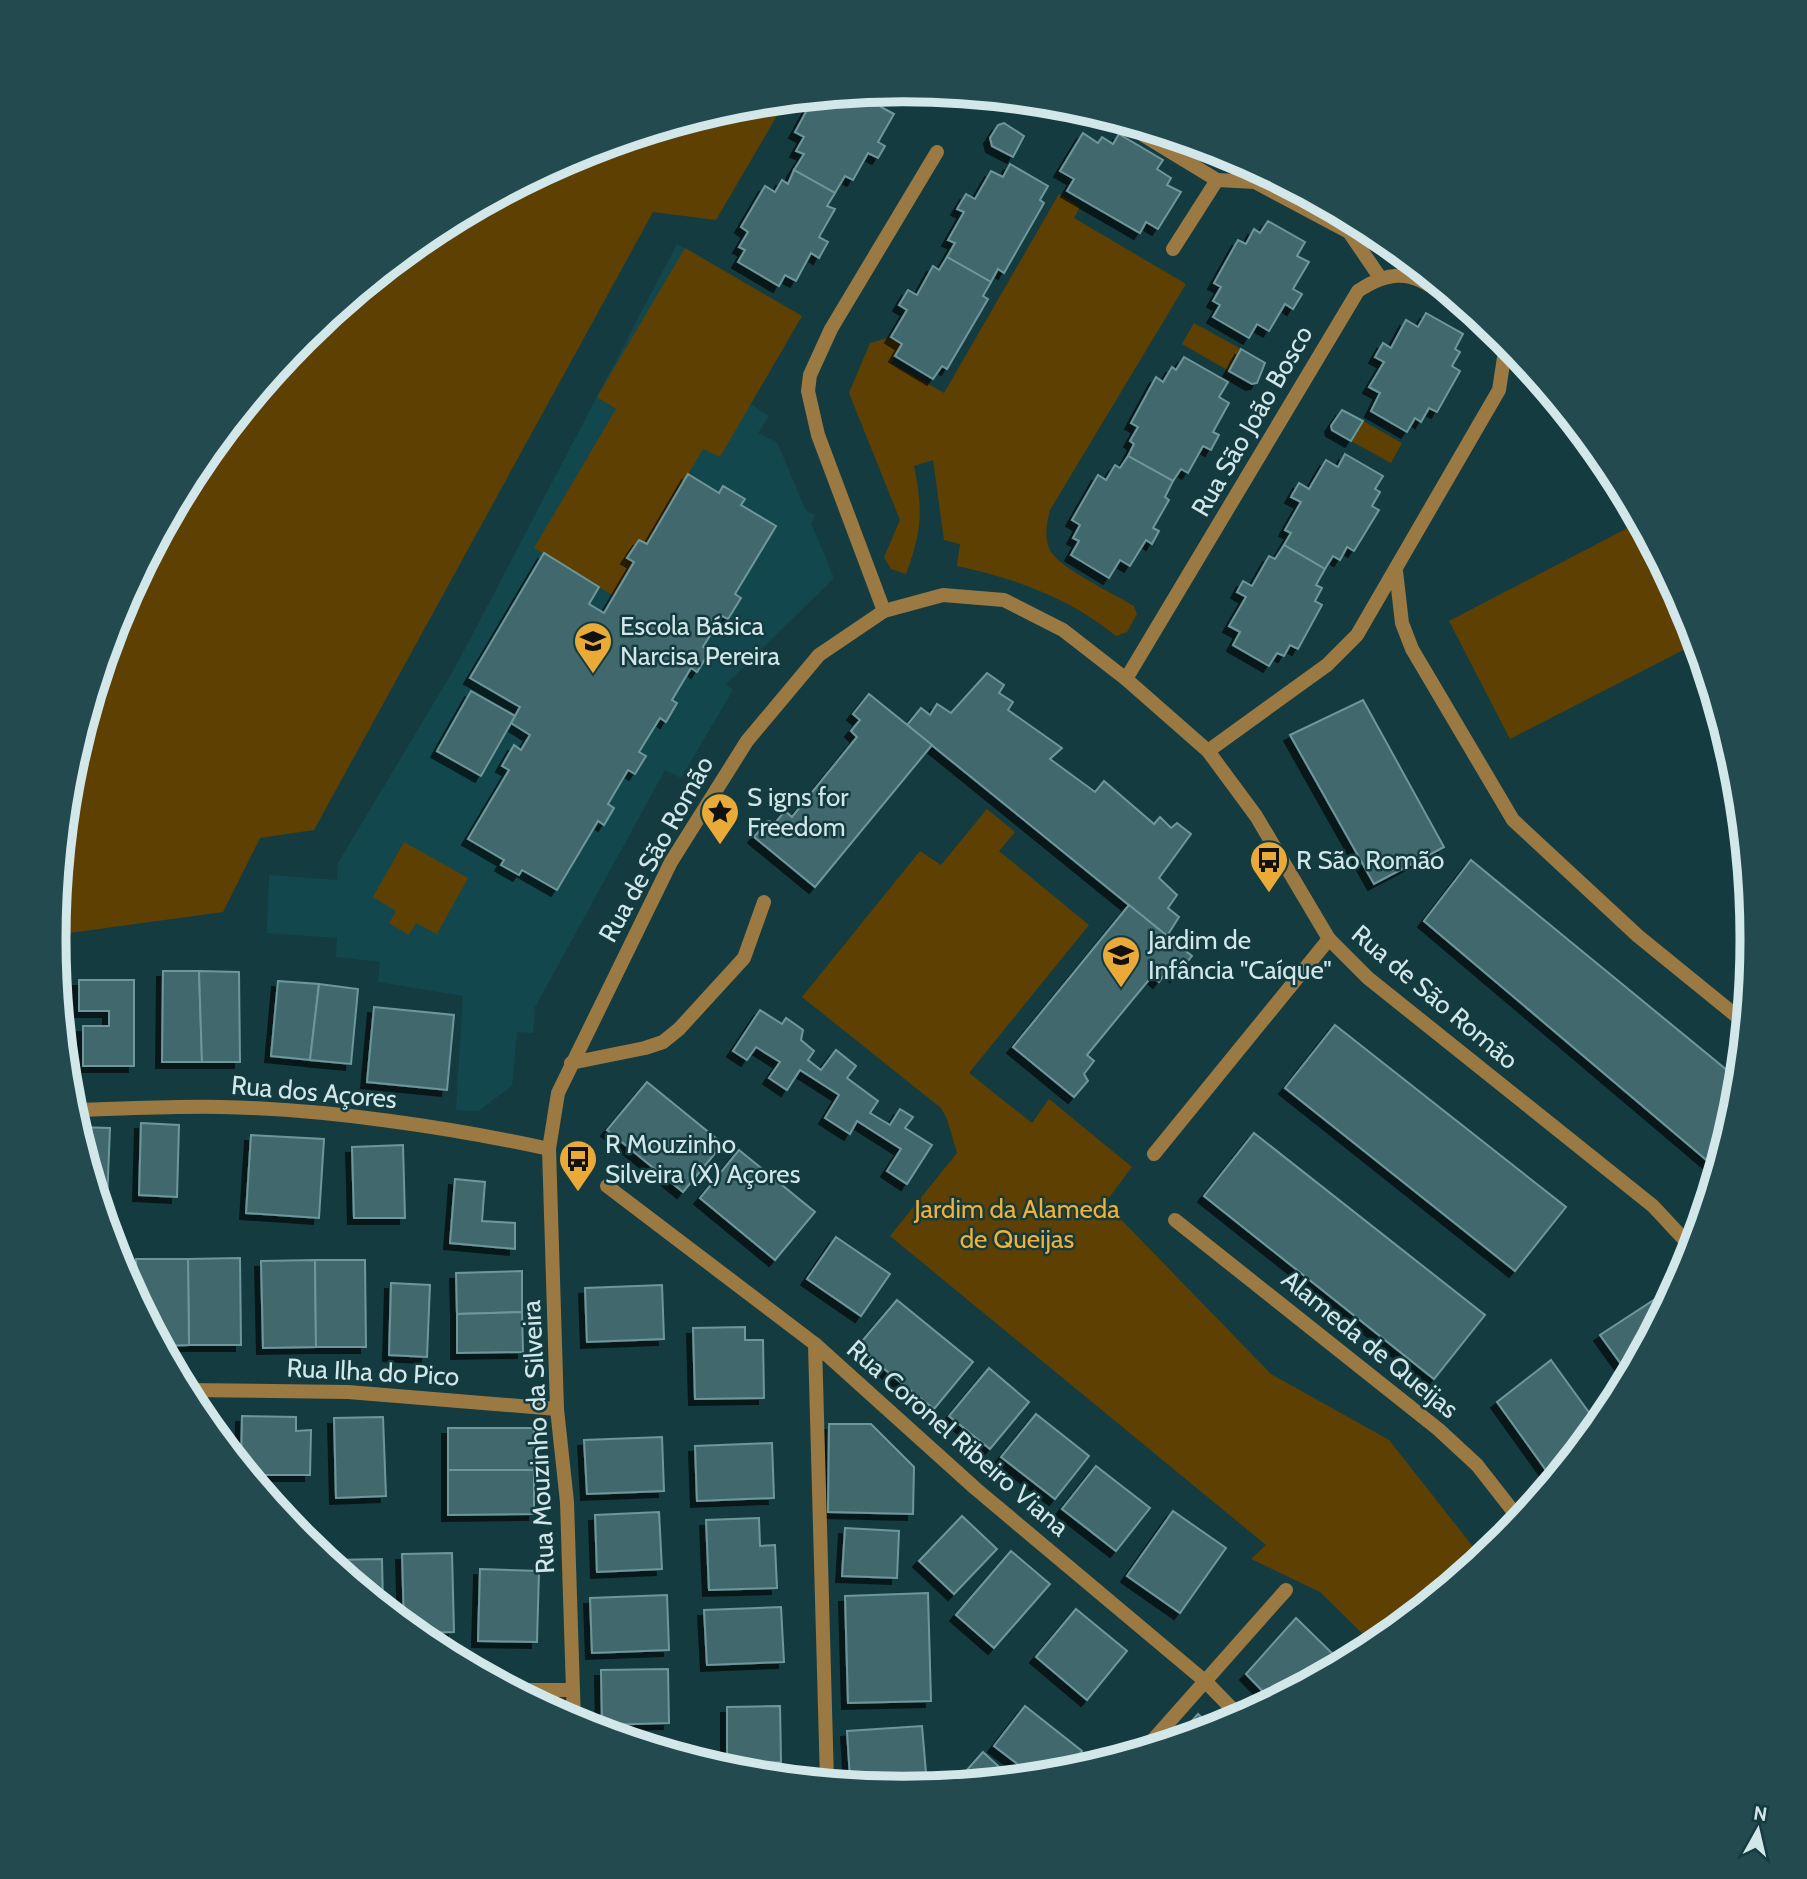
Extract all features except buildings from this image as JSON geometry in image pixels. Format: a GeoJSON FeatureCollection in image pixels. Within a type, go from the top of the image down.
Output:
{"type":"FeatureCollection","features":[{"type":"Feature","properties":{"kind":"street"},"geometry":{"type":"LineString","coordinates":[[1153,141],[1217,180],[1255,182],[1349,232],[1379,276],[1392,274],[1412,277],[1423,283]]}},
{"type":"Feature","properties":{"kind":"street"},"geometry":{"type":"LineString","coordinates":[[884,611],[818,435],[808,391],[810,374],[831,329],[937,152]]}},
{"type":"Feature","properties":{"kind":"street"},"geometry":{"type":"LineString","coordinates":[[1173,249],[1217,180]]}},
{"type":"Feature","properties":{"kind":"street","name":"Rua São João Bosco"},"geometry":{"type":"LineString","coordinates":[[1126,678],[1339,320],[1358,291],[1379,276]]}},
{"type":"Feature","properties":{"kind":"street"},"geometry":{"type":"LineString","coordinates":[[1208,751],[1328,665],[1357,635],[1499,390],[1504,357]]}},
{"type":"Feature","properties":{"kind":"street"},"geometry":{"type":"LineString","coordinates":[[1396,571],[1402,623],[1412,649],[1513,820],[1637,936],[1737,1016]]}},
{"type":"Feature","properties":{"kind":"street","name":"Rua de São Romão"},"geometry":{"type":"LineString","coordinates":[[549,1149],[558,1093],[571,1063],[671,862],[747,741],[819,655],[884,611],[943,595],[1004,600],[1063,630],[1126,678],[1208,751],[1256,816],[1329,939],[1368,978],[1653,1206],[1685,1240]]}},
{"type":"Feature","properties":{"kind":"street"},"geometry":{"type":"LineString","coordinates":[[571,1063],[663,1042],[744,958],[764,902]]}},
{"type":"Feature","properties":{"kind":"street"},"geometry":{"type":"LineString","coordinates":[[1154,1154],[1329,939]]}},
{"type":"Feature","properties":{"kind":"street","name":"Rua dos Açores"},"geometry":{"type":"LineString","coordinates":[[85,1110],[223,1107],[278,1110],[497,1137],[549,1149]]}},
{"type":"Feature","properties":{"kind":"street","name":"Rua Mouzinho da Silveira"},"geometry":{"type":"LineString","coordinates":[[549,1149],[557,1409],[567,1502],[573,1709]]}},
{"type":"Feature","properties":{"kind":"street"},"geometry":{"type":"LineString","coordinates":[[607,1186],[815,1345]]}},
{"type":"Feature","properties":{"kind":"street","name":"Alameda de Queijas"},"geometry":{"type":"LineString","coordinates":[[1175,1220],[1438,1429],[1477,1465],[1513,1512]]}},
{"type":"Feature","properties":{"kind":"street","name":"Rua Coronel Ribeiro Viana"},"geometry":{"type":"LineString","coordinates":[[815,1345],[976,1489],[1206,1682],[1232,1709]]}},
{"type":"Feature","properties":{"kind":"street","name":"Rua Coronel Ribeiro Viana"},"geometry":{"type":"LineString","coordinates":[[815,1345],[827,1773]]}},
{"type":"Feature","properties":{"kind":"street","name":"Rua Ilha do Pico"},"geometry":{"type":"LineString","coordinates":[[199,1390],[348,1392],[557,1409]]}},
{"type":"Feature","properties":{"kind":"street"},"geometry":{"type":"LineString","coordinates":[[1156,1737],[1286,1590]]}},
{"type":"Feature","properties":{"kind":"street"},"geometry":{"type":"LineString","coordinates":[[533,1690],[571,1690]]}},
{"type":"Feature","properties":{"kind":"shaded area","name":"Escola Básica Narcisa Pereira"},"geometry":{"type":"Polygon","coordinates":[[[677,244],[802,316],[751,404],[769,416],[758,433],[777,442],[806,511],[815,515],[811,523],[834,578],[726,684],[733,690],[681,778],[665,770],[535,1007],[533,1033],[517,1032],[512,1086],[478,1111],[456,1110],[463,996],[378,982],[380,962],[336,957],[337,938],[267,933],[269,875],[337,880],[338,863],[456,666],[677,244]]]}},
{"type":"Feature","properties":{"kind":"green space"},"geometry":{"type":"Polygon","coordinates":[[[779,113],[716,220],[653,212],[314,830],[260,838],[223,912],[66,933],[68,885],[83,776],[111,670],[153,569],[208,474],[239,430],[312,348],[394,275],[438,244],[533,189],[583,166],[687,131],[779,113]]]}},
{"type":"Feature","properties":{"kind":"green space"},"geometry":{"type":"Polygon","coordinates":[[[1059,194],[1080,207],[1074,218],[1186,284],[1050,510],[1048,519],[1047,538],[1054,555],[1074,572],[1134,606],[1137,614],[1127,632],[1116,636],[1080,611],[1041,591],[957,566],[960,544],[944,540],[933,460],[914,466],[920,508],[918,533],[906,574],[891,569],[884,557],[900,520],[849,393],[870,343],[891,337],[902,344],[891,363],[944,393],[1059,194]]]}},
{"type":"Feature","properties":{"kind":"green space"},"geometry":{"type":"Polygon","coordinates":[[[685,248],[802,316],[720,457],[703,449],[647,544],[639,540],[628,558],[634,562],[614,596],[534,548],[616,409],[597,397],[685,248]]]}},
{"type":"Feature","properties":{"kind":"green space"},"geometry":{"type":"Polygon","coordinates":[[[1194,323],[1241,349],[1229,371],[1182,344],[1194,323]]]}},
{"type":"Feature","properties":{"kind":"green space"},"geometry":{"type":"Polygon","coordinates":[[[1363,421],[1402,443],[1391,463],[1351,441],[1363,421]]]}},
{"type":"Feature","properties":{"kind":"green space"},"geometry":{"type":"Polygon","coordinates":[[[1631,526],[1654,569],[1688,648],[1510,739],[1449,621],[1631,526]]]}},
{"type":"Feature","properties":{"kind":"green space","name":"Jardim da Alameda de Queijas"},"geometry":{"type":"Polygon","coordinates":[[[987,809],[1015,832],[999,851],[1089,925],[969,1073],[1032,1123],[1049,1099],[1132,1167],[1105,1203],[1271,1374],[1389,1440],[1475,1550],[1413,1604],[1366,1637],[1320,1592],[1251,1559],[1266,1545],[890,1236],[957,1153],[947,1119],[941,1108],[802,997],[920,851],[941,865],[987,809]]]}},
{"type":"Feature","properties":{"kind":"green space"},"geometry":{"type":"Polygon","coordinates":[[[404,842],[468,878],[437,934],[416,923],[409,935],[389,923],[396,911],[373,897],[404,842]]]}},
{"type":"Feature","properties":{"kind":"place","name":"Escola Básica Narcisa Pereira"},"geometry":{"type":"Point","coordinates":[593,675]}},
{"type":"Feature","properties":{"kind":"place","name":"S igns for Freedom"},"geometry":{"type":"Point","coordinates":[720,846]}},
{"type":"Feature","properties":{"kind":"place","name":"R São Romão"},"geometry":{"type":"Point","coordinates":[1269,894]}},
{"type":"Feature","properties":{"kind":"place","name":"Jardim de Infância \"Caíque\""},"geometry":{"type":"Point","coordinates":[1121,989]}},
{"type":"Feature","properties":{"kind":"place","name":"R Mouzinho Silveira (X) Açores"},"geometry":{"type":"Point","coordinates":[578,1193]}}]}
